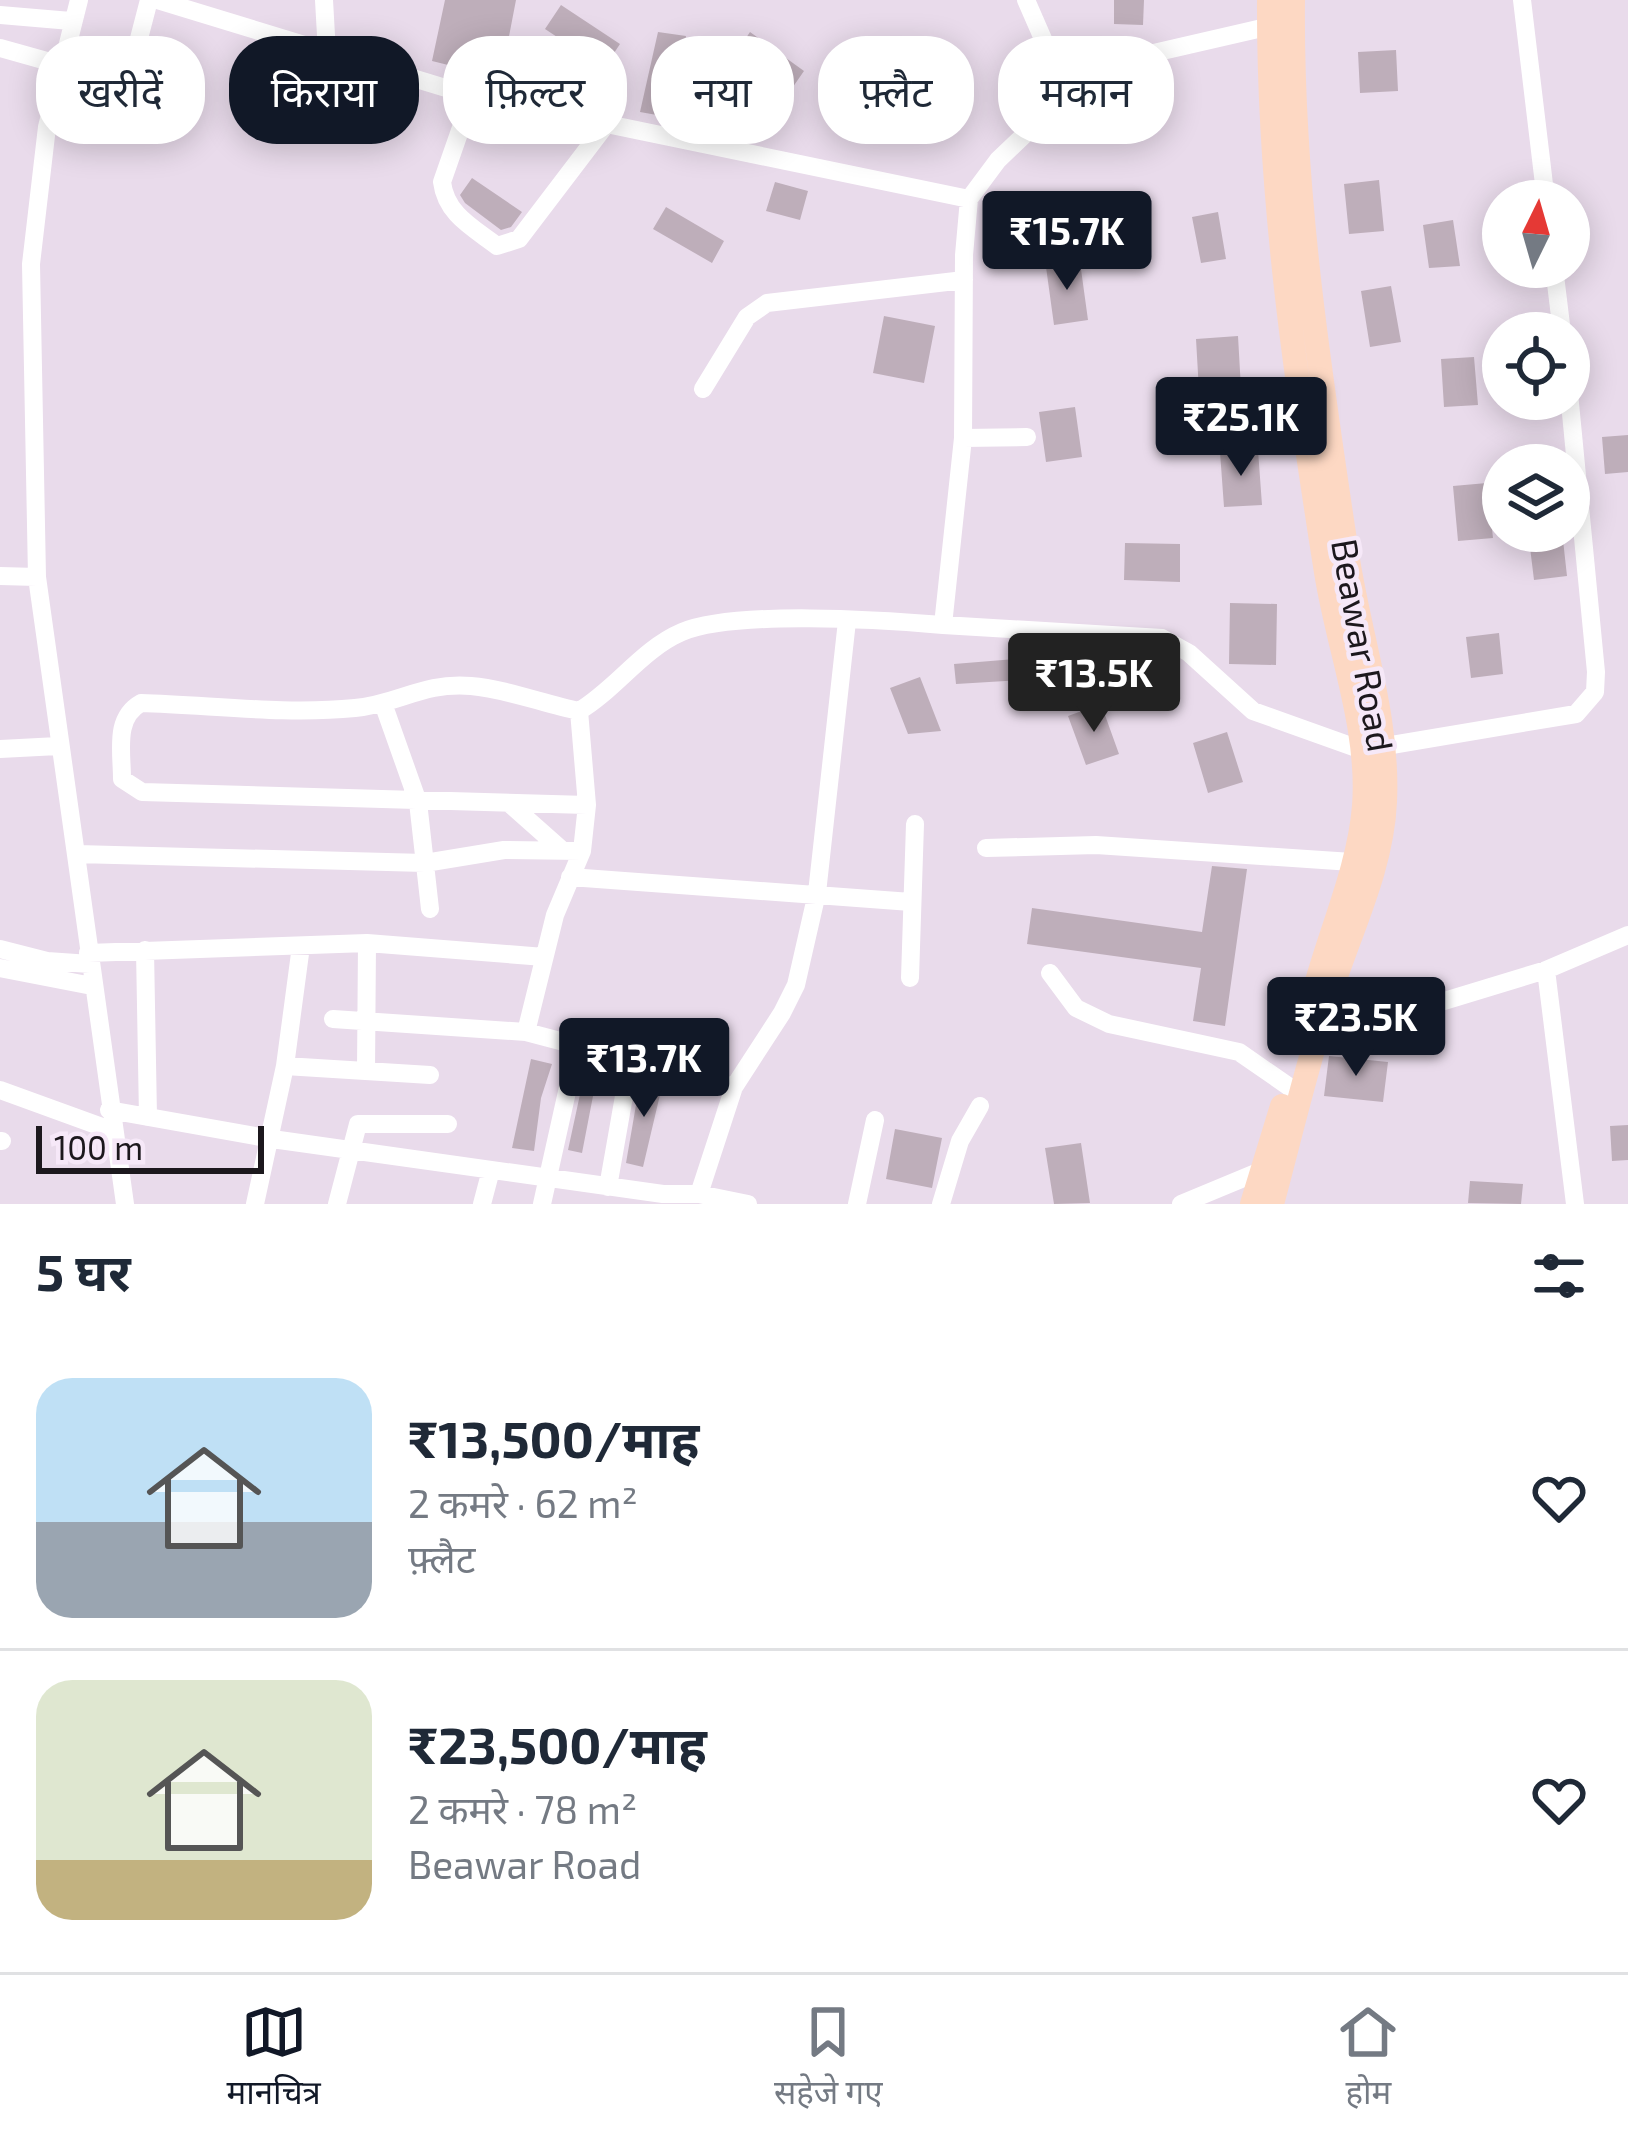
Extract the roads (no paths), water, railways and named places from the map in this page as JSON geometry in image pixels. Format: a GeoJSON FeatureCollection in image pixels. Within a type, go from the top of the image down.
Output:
{"type":"FeatureCollection","features":[{"type":"Feature","properties":{"kind":"main road","name":"Beawar Road"},"geometry":{"type":"LineString","coordinates":[[1269,0],[1283,40],[1316,350],[1385,807],[1375,868],[1323,987]]}},
{"type":"Feature","properties":{"kind":"main road","name":"Beawar Road"},"geometry":{"type":"LineString","coordinates":[[1272,1204],[1272,1167],[1286,1085],[1312,1036],[1374,748]]}},
{"type":"Feature","properties":{"kind":"main road","name":"Beawar Road"},"geometry":{"type":"LineString","coordinates":[[1252,1204],[1272,1167]]}},
{"type":"Feature","properties":{"kind":"street"},"geometry":{"type":"LineString","coordinates":[[68,36],[79,0]]}},
{"type":"Feature","properties":{"kind":"street"},"geometry":{"type":"LineString","coordinates":[[142,36],[153,0],[271,36]]}},
{"type":"Feature","properties":{"kind":"street"},"geometry":{"type":"LineString","coordinates":[[324,0],[326,36]]}},
{"type":"Feature","properties":{"kind":"street"},"geometry":{"type":"LineString","coordinates":[[1522,0],[1543,180]]}},
{"type":"Feature","properties":{"kind":"street"},"geometry":{"type":"LineString","coordinates":[[1029,1],[1043,36]]}},
{"type":"Feature","properties":{"kind":"street"},"geometry":{"type":"LineString","coordinates":[[0,15],[43,36]]}},
{"type":"Feature","properties":{"kind":"street"},"geometry":{"type":"LineString","coordinates":[[1174,53],[1283,40]]}},
{"type":"Feature","properties":{"kind":"street"},"geometry":{"type":"LineString","coordinates":[[0,48],[36,47]]}},
{"type":"Feature","properties":{"kind":"street"},"geometry":{"type":"LineString","coordinates":[[627,130],[969,199]]}},
{"type":"Feature","properties":{"kind":"street"},"geometry":{"type":"LineString","coordinates":[[45,144],[31,264],[37,578],[125,1204]]}},
{"type":"Feature","properties":{"kind":"street"},"geometry":{"type":"LineString","coordinates":[[455,144],[442,182],[447,207],[497,246],[519,238],[591,144]]}},
{"type":"Feature","properties":{"kind":"street"},"geometry":{"type":"LineString","coordinates":[[943,626],[963,438],[969,199],[1015,144]]}},
{"type":"Feature","properties":{"kind":"street"},"geometry":{"type":"LineString","coordinates":[[704,389],[747,316],[767,303],[964,270]]}},
{"type":"Feature","properties":{"kind":"street"},"geometry":{"type":"LineString","coordinates":[[587,806],[142,792],[122,779],[123,720],[141,703],[336,710],[384,706],[422,688],[474,686],[579,711],[603,697],[657,646],[683,632],[719,622],[848,621],[1162,638],[1189,653],[1253,711],[1374,748],[1576,714],[1595,692],[1571,420]]}},
{"type":"Feature","properties":{"kind":"street"},"geometry":{"type":"LineString","coordinates":[[963,438],[1027,436]]}},
{"type":"Feature","properties":{"kind":"street"},"geometry":{"type":"LineString","coordinates":[[0,576],[37,578]]}},
{"type":"Feature","properties":{"kind":"street"},"geometry":{"type":"LineString","coordinates":[[699,1194],[734,1087],[796,985],[817,893],[848,621]]}},
{"type":"Feature","properties":{"kind":"street"},"geometry":{"type":"LineString","coordinates":[[384,706],[418,802],[430,909]]}},
{"type":"Feature","properties":{"kind":"street"},"geometry":{"type":"LineString","coordinates":[[526,1032],[587,806],[579,711]]}},
{"type":"Feature","properties":{"kind":"street"},"geometry":{"type":"LineString","coordinates":[[0,749],[58,746]]}},
{"type":"Feature","properties":{"kind":"street"},"geometry":{"type":"LineString","coordinates":[[510,804],[572,851]]}},
{"type":"Feature","properties":{"kind":"street"},"geometry":{"type":"LineString","coordinates":[[910,978],[915,824]]}},
{"type":"Feature","properties":{"kind":"street"},"geometry":{"type":"LineString","coordinates":[[986,848],[1096,845],[1352,862]]}},
{"type":"Feature","properties":{"kind":"street"},"geometry":{"type":"LineString","coordinates":[[77,854],[425,863],[504,850],[572,851]]}},
{"type":"Feature","properties":{"kind":"street"},"geometry":{"type":"LineString","coordinates":[[568,882],[911,902]]}},
{"type":"Feature","properties":{"kind":"street"},"geometry":{"type":"LineString","coordinates":[[1312,1036],[1546,970],[1628,935]]}},
{"type":"Feature","properties":{"kind":"street"},"geometry":{"type":"LineString","coordinates":[[0,949],[47,961],[88,946],[146,950],[367,944],[544,957]]}},
{"type":"Feature","properties":{"kind":"street"},"geometry":{"type":"LineString","coordinates":[[366,1071],[367,944]]}},
{"type":"Feature","properties":{"kind":"street"},"geometry":{"type":"LineString","coordinates":[[256,1204],[285,1066],[301,946]]}},
{"type":"Feature","properties":{"kind":"street"},"geometry":{"type":"LineString","coordinates":[[146,950],[148,1117]]}},
{"type":"Feature","properties":{"kind":"street"},"geometry":{"type":"LineString","coordinates":[[0,968],[92,986]]}},
{"type":"Feature","properties":{"kind":"street"},"geometry":{"type":"LineString","coordinates":[[1546,970],[1575,1204]]}},
{"type":"Feature","properties":{"kind":"street"},"geometry":{"type":"LineString","coordinates":[[1050,973],[1076,1008],[1109,1024],[1239,1052],[1286,1085]]}},
{"type":"Feature","properties":{"kind":"street"},"geometry":{"type":"LineString","coordinates":[[333,1019],[526,1032],[734,1087]]}},
{"type":"Feature","properties":{"kind":"street"},"geometry":{"type":"LineString","coordinates":[[542,1204],[577,1047]]}},
{"type":"Feature","properties":{"kind":"street"},"geometry":{"type":"LineString","coordinates":[[601,1192],[630,1062]]}},
{"type":"Feature","properties":{"kind":"street"},"geometry":{"type":"LineString","coordinates":[[285,1066],[430,1075]]}},
{"type":"Feature","properties":{"kind":"street"},"geometry":{"type":"LineString","coordinates":[[0,1090],[113,1131]]}},
{"type":"Feature","properties":{"kind":"street"},"geometry":{"type":"LineString","coordinates":[[941,1204],[961,1141],[980,1106]]}},
{"type":"Feature","properties":{"kind":"street"},"geometry":{"type":"LineString","coordinates":[[109,1110],[272,1139],[548,1178],[601,1192],[662,1199],[699,1194],[748,1204]]}},
{"type":"Feature","properties":{"kind":"street"},"geometry":{"type":"LineString","coordinates":[[857,1204],[874,1120]]}},
{"type":"Feature","properties":{"kind":"street"},"geometry":{"type":"LineString","coordinates":[[337,1204],[358,1124],[448,1124]]}},
{"type":"Feature","properties":{"kind":"street"},"geometry":{"type":"LineString","coordinates":[[1181,1204],[1272,1167]]}},
{"type":"Feature","properties":{"kind":"street"},"geometry":{"type":"LineString","coordinates":[[482,1204],[491,1170]]}}]}
